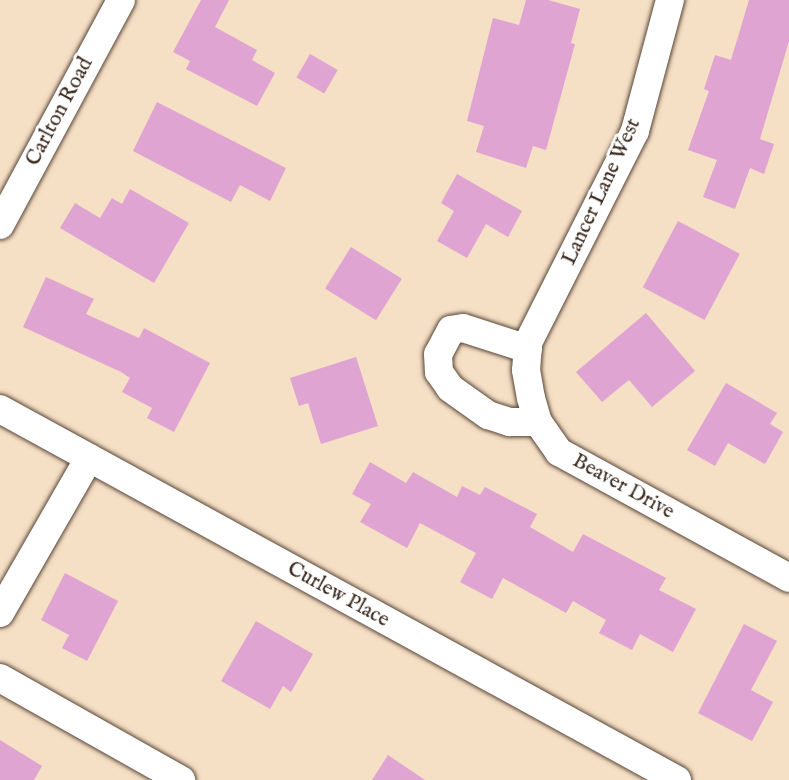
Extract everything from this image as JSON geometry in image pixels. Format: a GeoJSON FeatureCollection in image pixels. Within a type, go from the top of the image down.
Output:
{"type":"FeatureCollection","features":[{"type":"Feature","properties":{"kind":"street","name":"Carlton Road"},"geometry":{"type":"LineString","coordinates":[[0,225],[120,0]]}},
{"type":"Feature","properties":{"kind":"street","name":"Lancer Lane West"},"geometry":{"type":"LineString","coordinates":[[528,346],[635,131],[670,0]]}},
{"type":"Feature","properties":{"kind":"street"},"geometry":{"type":"LineString","coordinates":[[528,346],[463,328],[451,330],[438,354],[439,372],[450,388],[488,415],[510,422],[538,422]]}},
{"type":"Feature","properties":{"kind":"street","name":"Beaver Drive"},"geometry":{"type":"LineString","coordinates":[[528,346],[525,370],[538,422],[560,452],[789,578]]}},
{"type":"Feature","properties":{"kind":"street","name":"Curlew Place"},"geometry":{"type":"LineString","coordinates":[[0,409],[677,780]]}},
{"type":"Feature","properties":{"kind":"street"},"geometry":{"type":"LineString","coordinates":[[0,613],[88,458]]}},
{"type":"Feature","properties":{"kind":"street"},"geometry":{"type":"LineString","coordinates":[[0,678],[181,780]]}},
{"type":"Feature","properties":{"kind":"building"},"geometry":{"type":"Polygon","coordinates":[[[201,0],[229,0],[215,27],[257,50],[252,60],[275,73],[257,106],[186,69],[190,61],[173,52],[201,0]]]}},
{"type":"Feature","properties":{"kind":"building"},"geometry":{"type":"Polygon","coordinates":[[[526,0],[548,0],[580,9],[571,43],[575,44],[546,150],[533,146],[526,168],[476,152],[484,126],[467,121],[493,18],[519,25],[526,0]]]}},
{"type":"Feature","properties":{"kind":"building"},"geometry":{"type":"Polygon","coordinates":[[[749,0],[789,0],[789,41],[760,139],[774,144],[764,174],[750,168],[735,209],[703,197],[717,160],[688,150],[709,91],[704,89],[715,55],[731,60],[749,0]]]}},
{"type":"Feature","properties":{"kind":"building"},"geometry":{"type":"Polygon","coordinates":[[[310,54],[338,70],[324,93],[296,77],[310,54]]]}},
{"type":"Feature","properties":{"kind":"building"},"geometry":{"type":"Polygon","coordinates":[[[157,102],[286,168],[270,201],[240,185],[231,202],[133,151],[157,102]]]}},
{"type":"Feature","properties":{"kind":"building"},"geometry":{"type":"Polygon","coordinates":[[[457,174],[522,211],[508,237],[486,224],[467,258],[437,241],[454,211],[441,203],[457,174]]]}},
{"type":"Feature","properties":{"kind":"building"},"geometry":{"type":"Polygon","coordinates":[[[130,189],[189,223],[154,283],[60,228],[75,203],[100,218],[112,198],[122,204],[130,189]]]}},
{"type":"Feature","properties":{"kind":"building"},"geometry":{"type":"Polygon","coordinates":[[[678,221],[740,254],[705,320],[643,287],[678,221]]]}},
{"type":"Feature","properties":{"kind":"building"},"geometry":{"type":"Polygon","coordinates":[[[351,247],[402,279],[376,320],[325,289],[351,247]]]}},
{"type":"Feature","properties":{"kind":"building"},"geometry":{"type":"Polygon","coordinates":[[[46,277],[94,299],[86,314],[139,338],[144,328],[210,363],[174,432],[147,418],[152,408],[122,392],[130,378],[23,327],[46,277]]]}},
{"type":"Feature","properties":{"kind":"building"},"geometry":{"type":"Polygon","coordinates":[[[646,313],[695,371],[652,407],[629,380],[602,402],[576,372],[646,313]]]}},
{"type":"Feature","properties":{"kind":"building"},"geometry":{"type":"Polygon","coordinates":[[[356,357],[378,426],[321,444],[308,403],[299,406],[290,378],[356,357]]]}},
{"type":"Feature","properties":{"kind":"building"},"geometry":{"type":"Polygon","coordinates":[[[726,383],[777,413],[770,424],[783,432],[765,464],[728,443],[715,466],[687,450],[726,383]]]}},
{"type":"Feature","properties":{"kind":"building"},"geometry":{"type":"Polygon","coordinates":[[[370,462],[406,483],[413,472],[457,497],[462,486],[480,495],[485,487],[537,514],[530,527],[573,552],[583,534],[666,578],[659,590],[696,609],[673,652],[640,634],[632,650],[599,633],[606,620],[573,601],[566,613],[503,578],[492,599],[460,582],[476,553],[420,523],[407,548],[360,522],[371,504],[352,494],[370,462]]]}},
{"type":"Feature","properties":{"kind":"building"},"geometry":{"type":"Polygon","coordinates":[[[65,573],[118,601],[87,661],[62,648],[69,635],[41,620],[65,573]]]}},
{"type":"Feature","properties":{"kind":"building"},"geometry":{"type":"Polygon","coordinates":[[[256,621],[313,654],[291,692],[283,686],[270,709],[221,681],[256,621]]]}},
{"type":"Feature","properties":{"kind":"building"},"geometry":{"type":"Polygon","coordinates":[[[744,624],[777,641],[751,690],[773,702],[752,741],[698,713],[744,624]]]}},
{"type":"Feature","properties":{"kind":"building"},"geometry":{"type":"Polygon","coordinates":[[[0,740],[42,766],[34,780],[0,780],[0,740]]]}},
{"type":"Feature","properties":{"kind":"building"},"geometry":{"type":"Polygon","coordinates":[[[388,755],[425,780],[372,780],[388,755]]]}}]}
